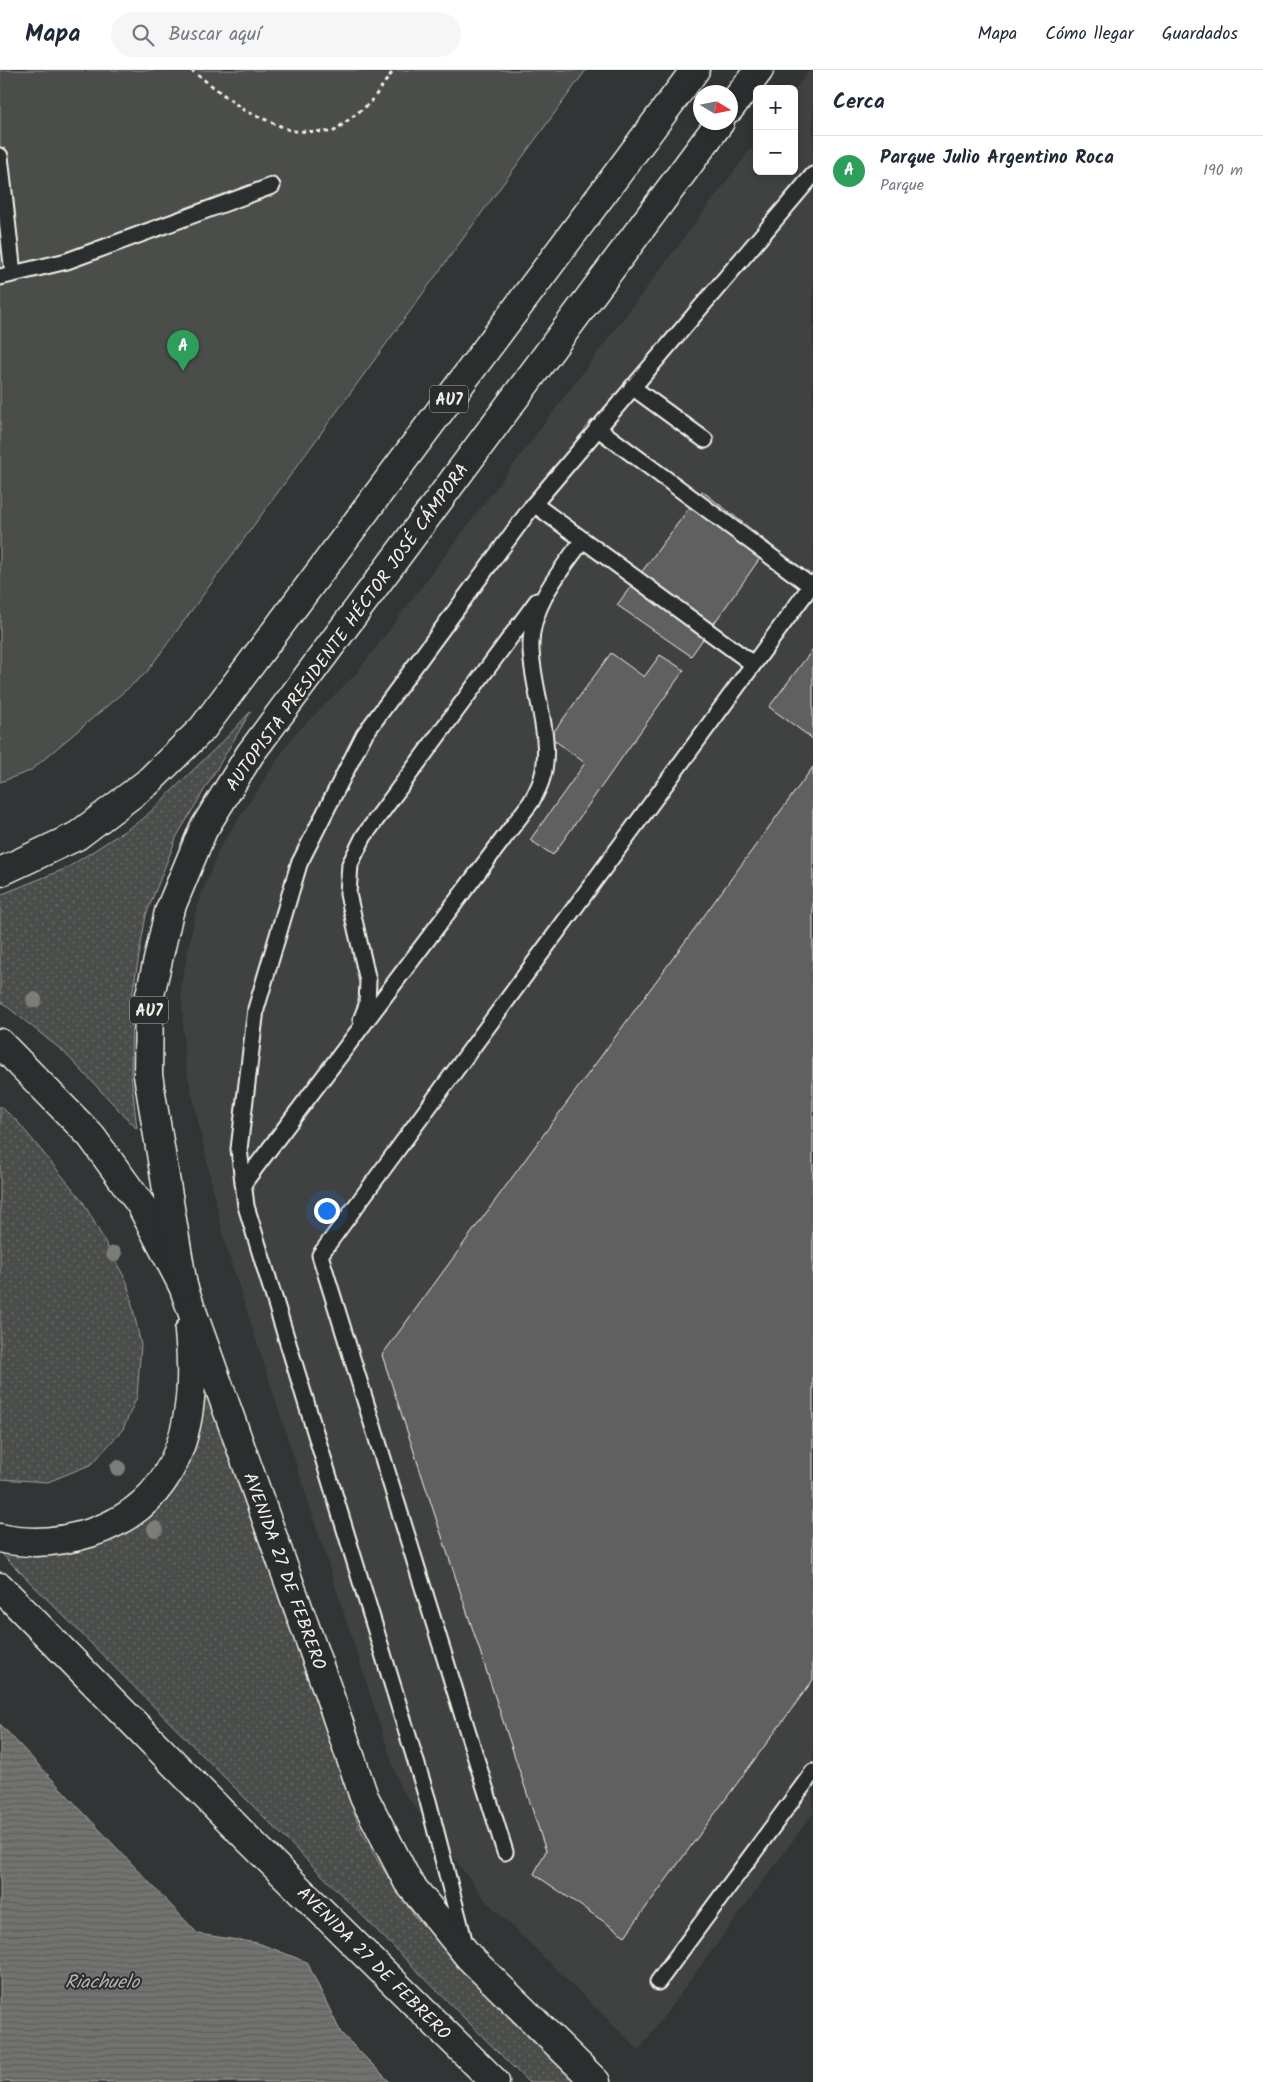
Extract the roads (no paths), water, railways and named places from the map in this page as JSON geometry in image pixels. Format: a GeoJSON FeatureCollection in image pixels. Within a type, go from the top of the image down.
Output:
{"type":"FeatureCollection","features":[{"type":"Feature","properties":{"kind":"main road","name":"AU7"},"geometry":{"type":"LineString","coordinates":[[0,872],[77,836],[147,783],[203,728],[695,70]]}},
{"type":"Feature","properties":{"kind":"main road"},"geometry":{"type":"LineString","coordinates":[[738,98],[759,70]]}},
{"type":"Feature","properties":{"kind":"main road","name":"AUTOPISTA PRESIDENTE HÉCTOR JOSÉ CÁMPORA"},"geometry":{"type":"LineString","coordinates":[[183,1286],[148,1075],[148,999],[169,912],[203,830],[250,754],[714,130]]}},
{"type":"Feature","properties":{"kind":"main road","name":"AVENIDA 27 DE FEBRERO"},"geometry":{"type":"LineString","coordinates":[[0,1043],[91,1136],[141,1205],[183,1286],[364,1797],[408,1882],[469,1957],[596,2082]]}},
{"type":"Feature","properties":{"kind":"main road"},"geometry":{"type":"LineString","coordinates":[[0,1538],[32,1542],[50,1541],[96,1531],[130,1514],[153,1495],[161,1484],[172,1468],[183,1439],[192,1388],[191,1352],[183,1286]]}},
{"type":"Feature","properties":{"kind":"main road","name":"AVENIDA 27 DE FEBRERO"},"geometry":{"type":"LineString","coordinates":[[0,1587],[249,1840],[495,2082]]}},
{"type":"Feature","properties":{"kind":"lane"},"geometry":{"type":"LineString","coordinates":[[0,156],[6,276],[67,262],[272,186]]}},
{"type":"Feature","properties":{"kind":"lane"},"geometry":{"type":"LineString","coordinates":[[469,1957],[428,1801],[246,1206],[239,1149],[256,1009],[300,864],[364,735],[534,504],[813,175]]}},
{"type":"Feature","properties":{"kind":"lane"},"geometry":{"type":"LineString","coordinates":[[632,388],[705,440]]}},
{"type":"Feature","properties":{"kind":"lane"},"geometry":{"type":"LineString","coordinates":[[505,1852],[320,1255],[812,584],[597,428]]}},
{"type":"Feature","properties":{"kind":"lane"},"geometry":{"type":"LineString","coordinates":[[534,504],[753,664]]}},
{"type":"Feature","properties":{"kind":"lane"},"geometry":{"type":"LineString","coordinates":[[355,1035],[367,1005],[368,980],[348,894],[350,864],[364,836],[583,540]]}},
{"type":"Feature","properties":{"kind":"lane"},"geometry":{"type":"LineString","coordinates":[[243,1184],[531,802],[543,777],[546,748],[531,648],[536,615],[553,580]]}},
{"type":"Feature","properties":{"kind":"lane"},"geometry":{"type":"LineString","coordinates":[[658,1982],[813,1772]]}},
{"type":"Feature","properties":{"kind":"water","name":"Riachuelo"},"geometry":{"type":"Polygon","coordinates":[[[0,1724],[198,1934],[258,1943],[307,1962],[341,2033],[390,2082],[0,2082],[0,1724]]]}},
{"type":"Feature","properties":{"kind":"place","name":"Parque Julio Argentino Roca"},"geometry":{"type":"Point","coordinates":[183,371]}}]}
